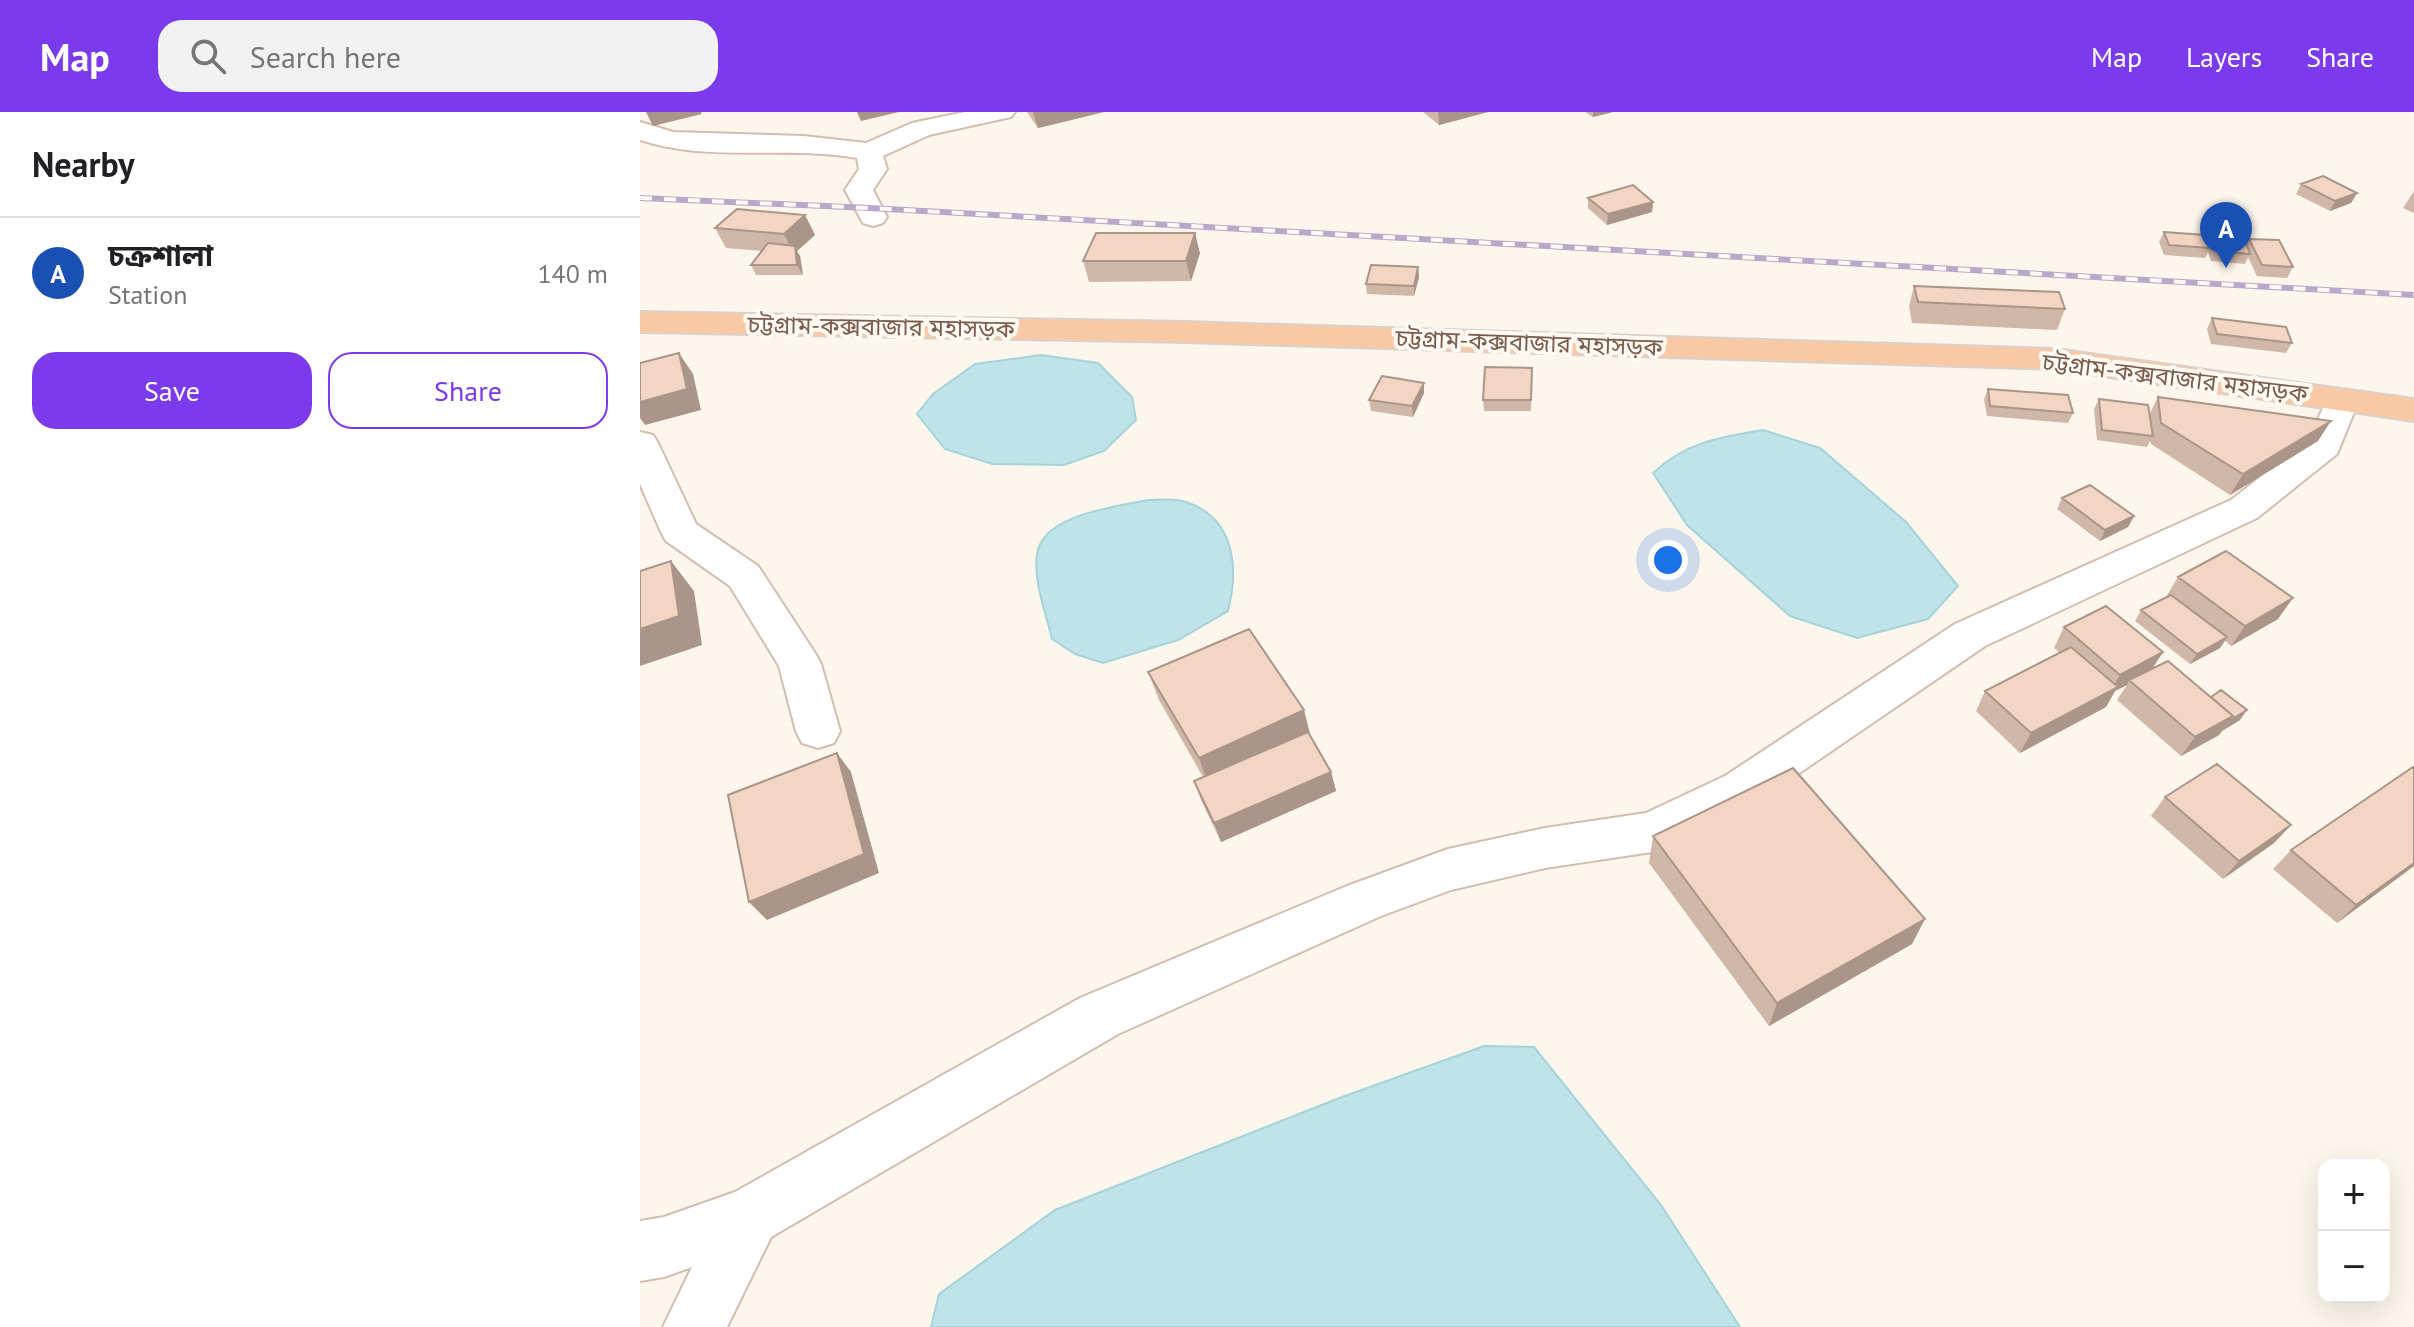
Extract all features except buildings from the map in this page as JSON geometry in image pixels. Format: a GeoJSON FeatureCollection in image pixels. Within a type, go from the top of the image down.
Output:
{"type":"FeatureCollection","features":[{"type":"Feature","properties":{"kind":"highway","name":"চট্টগ্রাম-কক্সবাজার মহাসড়ক"},"geometry":{"type":"LineString","coordinates":[[640,322],[1186,332],[2055,359],[2414,410]]}},
{"type":"Feature","properties":{"kind":"street"},"geometry":{"type":"LineString","coordinates":[[640,130],[652,137],[718,143],[848,147],[869,152],[921,129],[1002,112]]}},
{"type":"Feature","properties":{"kind":"street"},"geometry":{"type":"LineString","coordinates":[[869,152],[873,169],[859,190],[873,217]]}},
{"type":"Feature","properties":{"kind":"street"},"geometry":{"type":"LineString","coordinates":[[640,1251],[664,1247],[750,1216],[1099,1016],[1364,901],[1448,870],[1545,848],[1652,832],[1741,789],[1836,722],[1970,635],[2244,509],[2324,446],[2342,400]]}},
{"type":"Feature","properties":{"kind":"street"},"geometry":{"type":"LineString","coordinates":[[640,443],[680,532],[744,576],[800,664],[818,731]]}},
{"type":"Feature","properties":{"kind":"street"},"geometry":{"type":"LineString","coordinates":[[694,1327],[750,1216]]}},
{"type":"Feature","properties":{"kind":"water"},"geometry":{"type":"Polygon","coordinates":[[[1041,355],[1098,363],[1132,397],[1136,420],[1104,451],[1064,465],[992,464],[945,449],[917,414],[933,394],[975,364],[1041,355]]]}},
{"type":"Feature","properties":{"kind":"water"},"geometry":{"type":"Polygon","coordinates":[[[1763,430],[1820,448],[1906,522],[1958,586],[1928,619],[1857,638],[1790,616],[1687,525],[1653,473],[1678,454],[1704,442],[1763,430]]]}},
{"type":"Feature","properties":{"kind":"water"},"geometry":{"type":"Polygon","coordinates":[[[1148,500],[1186,502],[1215,520],[1224,532],[1230,546],[1233,578],[1228,611],[1178,640],[1103,663],[1075,654],[1052,639],[1037,575],[1037,554],[1042,540],[1066,521],[1148,500]]]}},
{"type":"Feature","properties":{"kind":"water"},"geometry":{"type":"Polygon","coordinates":[[[1484,1046],[1534,1047],[1661,1205],[1740,1327],[931,1327],[939,1294],[1055,1210],[1342,1097],[1484,1046]]]}},
{"type":"Feature","properties":{"kind":"railway"},"geometry":{"type":"LineString","coordinates":[[640,198],[870,208],[2414,295]]}},
{"type":"Feature","properties":{"kind":"place","name":"চক্রশালা"},"geometry":{"type":"Point","coordinates":[2226,268]}}]}
